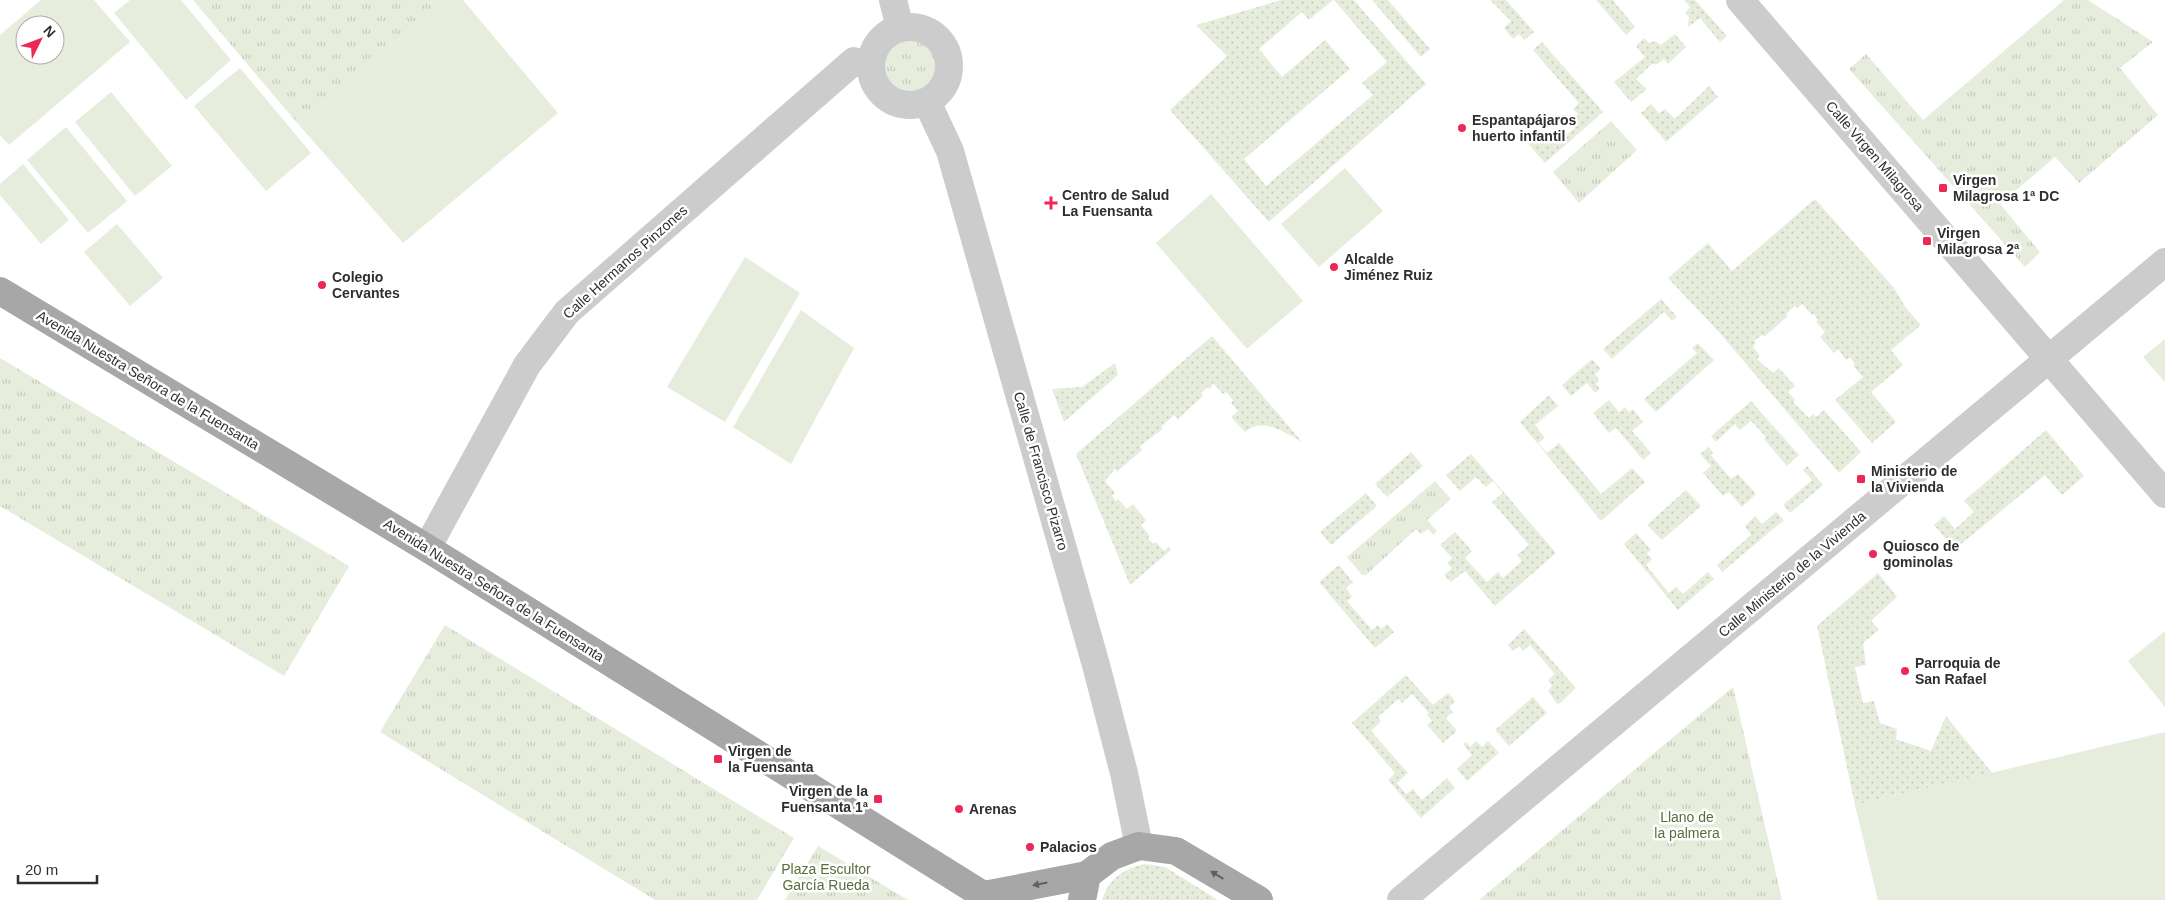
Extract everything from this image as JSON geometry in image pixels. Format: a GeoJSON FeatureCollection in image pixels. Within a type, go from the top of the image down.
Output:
{"type":"FeatureCollection","features":[{"type":"Feature","properties":{"kind":"main road","name":"Avenida Nuestra Señora de la Fuensanta"},"geometry":{"type":"LineString","coordinates":[[0,291],[427,548],[988,898],[1085,888]]}},
{"type":"Feature","properties":{"kind":"main road"},"geometry":{"type":"LineString","coordinates":[[1085,888],[1112,856],[1139,846],[1176,851],[1259,900]]}},
{"type":"Feature","properties":{"kind":"street"},"geometry":{"type":"LineString","coordinates":[[893,0],[900,28]]}},
{"type":"Feature","properties":{"kind":"street","name":"Calle Virgen Milagrosa"},"geometry":{"type":"LineString","coordinates":[[1740,0],[2165,494]]}},
{"type":"Feature","properties":{"kind":"street"},"geometry":{"type":"LineString","coordinates":[[900,28],[925,30],[936,36],[944,46],[948,57],[949,71],[945,84],[938,95],[914,106],[888,99],[872,79],[870,66],[873,53],[879,42],[888,33],[900,28]]}},
{"type":"Feature","properties":{"kind":"street","name":"Calle Hermanos Pinzones"},"geometry":{"type":"LineString","coordinates":[[427,548],[527,365],[567,312],[854,61],[870,66]]}},
{"type":"Feature","properties":{"kind":"street","name":"Calle de Francisco Pizarro"},"geometry":{"type":"LineString","coordinates":[[926,102],[950,150],[1096,665],[1124,773],[1139,846]]}},
{"type":"Feature","properties":{"kind":"street","name":"Calle Ministerio de la Vivienda"},"geometry":{"type":"LineString","coordinates":[[1388,900],[1409,892],[1764,599],[2049,357],[2165,262]]}},
{"type":"Feature","properties":{"kind":"green space"},"geometry":{"type":"Polygon","coordinates":[[[41,0],[94,0],[130,42],[9,145],[0,135],[0,35],[15,22],[15,65],[65,65],[65,15],[23,15],[41,0]]]}},
{"type":"Feature","properties":{"kind":"green space"},"geometry":{"type":"Polygon","coordinates":[[[130,0],[181,0],[231,60],[186,100],[114,13],[130,0]]]}},
{"type":"Feature","properties":{"kind":"green space"},"geometry":{"type":"Polygon","coordinates":[[[193,0],[445,0],[298,124],[193,0]]]}},
{"type":"Feature","properties":{"kind":"green space"},"geometry":{"type":"Polygon","coordinates":[[[445,0],[463,0],[558,113],[403,243],[298,124],[445,0]]]}},
{"type":"Feature","properties":{"kind":"green space"},"geometry":{"type":"Polygon","coordinates":[[[1281,0],[1333,0],[1309,20],[1302,12],[1259,49],[1282,77],[1325,40],[1350,69],[1244,159],[1266,186],[1373,95],[1362,83],[1387,62],[1334,0],[1354,0],[1426,84],[1269,222],[1170,110],[1227,56],[1196,25],[1281,0]]]}},
{"type":"Feature","properties":{"kind":"green space"},"geometry":{"type":"Polygon","coordinates":[[[1372,0],[1388,0],[1430,49],[1421,57],[1372,0]]]}},
{"type":"Feature","properties":{"kind":"green space"},"geometry":{"type":"Polygon","coordinates":[[[1490,0],[1506,0],[1534,32],[1524,40],[1519,34],[1513,39],[1504,28],[1511,21],[1490,0]]]}},
{"type":"Feature","properties":{"kind":"green space"},"geometry":{"type":"Polygon","coordinates":[[[1596,0],[1613,0],[1635,27],[1626,35],[1596,0]]]}},
{"type":"Feature","properties":{"kind":"green space"},"geometry":{"type":"Polygon","coordinates":[[[1684,0],[1695,0],[1727,36],[1720,42],[1700,18],[1688,27],[1689,17],[1685,13],[1690,7],[1684,0]]]}},
{"type":"Feature","properties":{"kind":"green space"},"geometry":{"type":"Polygon","coordinates":[[[2064,0],[2088,0],[2153,42],[2120,68],[2158,115],[2079,183],[2055,157],[2000,204],[2040,252],[2025,267],[1849,69],[1866,54],[1923,120],[2064,0]]]}},
{"type":"Feature","properties":{"kind":"green space"},"geometry":{"type":"Polygon","coordinates":[[[1675,34],[1686,47],[1668,64],[1664,59],[1656,65],[1653,63],[1636,79],[1647,89],[1631,102],[1614,82],[1645,57],[1636,46],[1644,38],[1649,43],[1655,41],[1661,45],[1675,34]]]}},
{"type":"Feature","properties":{"kind":"green space"},"geometry":{"type":"Polygon","coordinates":[[[903,37],[915,37],[926,42],[934,50],[939,61],[937,79],[926,92],[915,97],[903,97],[892,92],[884,84],[879,73],[879,61],[884,50],[892,42],[903,37]]]}},
{"type":"Feature","properties":{"kind":"green space"},"geometry":{"type":"Polygon","coordinates":[[[1542,42],[1603,112],[1545,163],[1524,139],[1532,132],[1538,139],[1545,133],[1552,140],[1560,140],[1575,128],[1571,121],[1578,114],[1573,109],[1579,103],[1533,50],[1542,42]]]}},
{"type":"Feature","properties":{"kind":"green space"},"geometry":{"type":"Polygon","coordinates":[[[240,68],[311,153],[266,191],[194,106],[240,68]]]}},
{"type":"Feature","properties":{"kind":"green space"},"geometry":{"type":"Polygon","coordinates":[[[1709,86],[1718,97],[1666,142],[1641,113],[1651,104],[1659,113],[1665,109],[1675,119],[1709,86]]]}},
{"type":"Feature","properties":{"kind":"green space"},"geometry":{"type":"Polygon","coordinates":[[[111,92],[172,166],[135,196],[75,122],[111,92]]]}},
{"type":"Feature","properties":{"kind":"green space"},"geometry":{"type":"Polygon","coordinates":[[[1611,121],[1637,150],[1579,203],[1553,172],[1611,121]]]}},
{"type":"Feature","properties":{"kind":"green space"},"geometry":{"type":"Polygon","coordinates":[[[66,127],[127,201],[88,233],[27,160],[66,127]]]}},
{"type":"Feature","properties":{"kind":"green space"},"geometry":{"type":"Polygon","coordinates":[[[23,164],[69,220],[41,244],[0,195],[0,184],[23,164]]]}},
{"type":"Feature","properties":{"kind":"green space"},"geometry":{"type":"Polygon","coordinates":[[[1345,168],[1383,211],[1319,267],[1281,224],[1345,168]]]}},
{"type":"Feature","properties":{"kind":"green space"},"geometry":{"type":"Polygon","coordinates":[[[1211,194],[1303,301],[1247,349],[1156,243],[1211,194]]]}},
{"type":"Feature","properties":{"kind":"green space"},"geometry":{"type":"Polygon","coordinates":[[[1815,199],[1894,288],[1906,308],[1921,325],[1891,350],[1903,365],[1871,392],[1896,422],[1872,443],[1835,400],[1863,377],[1853,366],[1855,364],[1850,357],[1846,360],[1838,349],[1834,353],[1820,337],[1825,332],[1816,322],[1818,320],[1814,314],[1812,315],[1802,304],[1797,308],[1795,306],[1786,314],[1788,316],[1764,337],[1762,335],[1754,341],[1756,343],[1753,347],[1760,356],[1757,359],[1773,373],[1779,368],[1795,386],[1788,392],[1795,400],[1793,402],[1809,418],[1813,414],[1816,417],[1824,410],[1861,452],[1839,473],[1718,331],[1668,278],[1708,243],[1732,271],[1815,199]]]}},
{"type":"Feature","properties":{"kind":"green space"},"geometry":{"type":"Polygon","coordinates":[[[117,224],[163,278],[130,306],[84,252],[117,224]]]}},
{"type":"Feature","properties":{"kind":"green space"},"geometry":{"type":"Polygon","coordinates":[[[745,257],[800,293],[725,422],[667,387],[745,257]]]}},
{"type":"Feature","properties":{"kind":"green space"},"geometry":{"type":"Polygon","coordinates":[[[1661,299],[1677,317],[1672,321],[1664,312],[1612,359],[1603,349],[1661,299]]]}},
{"type":"Feature","properties":{"kind":"green space"},"geometry":{"type":"Polygon","coordinates":[[[801,310],[854,348],[791,464],[733,427],[801,310]]]}},
{"type":"Feature","properties":{"kind":"green space"},"geometry":{"type":"Polygon","coordinates":[[[1212,336],[1302,442],[1281,431],[1266,426],[1252,427],[1245,432],[1231,417],[1238,411],[1231,403],[1233,400],[1226,392],[1223,394],[1213,383],[1210,389],[1208,387],[1201,393],[1203,396],[1178,419],[1174,415],[1161,427],[1163,429],[1140,446],[1142,450],[1117,472],[1115,469],[1105,481],[1115,493],[1112,496],[1116,501],[1118,499],[1127,509],[1133,504],[1146,520],[1141,525],[1150,536],[1148,538],[1153,544],[1156,542],[1164,551],[1169,547],[1171,550],[1130,585],[1076,454],[1212,336]]]}},
{"type":"Feature","properties":{"kind":"green space"},"geometry":{"type":"Polygon","coordinates":[[[2165,339],[2165,382],[2143,357],[2165,339]]]}},
{"type":"Feature","properties":{"kind":"green space"},"geometry":{"type":"Polygon","coordinates":[[[1698,343],[1714,360],[1656,412],[1644,399],[1697,353],[1692,348],[1698,343]]]}},
{"type":"Feature","properties":{"kind":"green space"},"geometry":{"type":"Polygon","coordinates":[[[0,358],[349,566],[284,676],[0,506],[0,358]]]}},
{"type":"Feature","properties":{"kind":"green space"},"geometry":{"type":"Polygon","coordinates":[[[1592,359],[1601,369],[1595,374],[1599,380],[1596,384],[1600,389],[1595,393],[1587,383],[1571,396],[1562,385],[1592,359]]]}},
{"type":"Feature","properties":{"kind":"green space"},"geometry":{"type":"Polygon","coordinates":[[[1115,363],[1118,375],[1064,422],[1052,389],[1082,387],[1115,363]]]}},
{"type":"Feature","properties":{"kind":"green space"},"geometry":{"type":"Polygon","coordinates":[[[1549,395],[1558,406],[1535,425],[1545,438],[1538,443],[1547,453],[1559,443],[1601,494],[1632,468],[1645,482],[1601,521],[1520,422],[1549,395]]]}},
{"type":"Feature","properties":{"kind":"green space"},"geometry":{"type":"Polygon","coordinates":[[[1609,400],[1619,412],[1625,407],[1629,412],[1633,409],[1643,422],[1632,431],[1651,453],[1643,460],[1616,428],[1609,433],[1593,413],[1609,400]]]}},
{"type":"Feature","properties":{"kind":"green space"},"geometry":{"type":"Polygon","coordinates":[[[1751,401],[1799,455],[1787,466],[1764,439],[1766,437],[1751,421],[1740,430],[1735,424],[1716,442],[1711,436],[1751,401]]]}},
{"type":"Feature","properties":{"kind":"green space"},"geometry":{"type":"Polygon","coordinates":[[[2046,430],[2084,476],[2062,495],[2045,475],[1955,549],[1934,525],[1944,516],[1955,529],[1974,512],[1964,501],[2046,430]]]}},
{"type":"Feature","properties":{"kind":"green space"},"geometry":{"type":"Polygon","coordinates":[[[1709,447],[1713,453],[1711,455],[1731,479],[1738,474],[1756,494],[1742,507],[1729,492],[1723,496],[1703,473],[1711,466],[1700,454],[1709,447]]]}},
{"type":"Feature","properties":{"kind":"green space"},"geometry":{"type":"Polygon","coordinates":[[[1411,452],[1423,466],[1387,497],[1375,484],[1411,452]]]}},
{"type":"Feature","properties":{"kind":"green space"},"geometry":{"type":"Polygon","coordinates":[[[1471,454],[1556,553],[1495,606],[1465,571],[1451,582],[1444,575],[1452,568],[1447,563],[1452,558],[1440,545],[1455,532],[1472,551],[1465,558],[1487,582],[1498,572],[1503,578],[1522,561],[1517,555],[1529,545],[1492,502],[1503,493],[1493,481],[1486,487],[1476,477],[1460,491],[1446,475],[1471,454]]]}},
{"type":"Feature","properties":{"kind":"green space"},"geometry":{"type":"Polygon","coordinates":[[[1807,466],[1823,485],[1790,513],[1783,505],[1812,480],[1803,470],[1807,466]]]}},
{"type":"Feature","properties":{"kind":"green space"},"geometry":{"type":"Polygon","coordinates":[[[1435,481],[1451,499],[1427,520],[1437,531],[1433,535],[1428,529],[1421,534],[1416,529],[1366,575],[1362,575],[1347,557],[1435,481]]]}},
{"type":"Feature","properties":{"kind":"green space"},"geometry":{"type":"Polygon","coordinates":[[[1686,490],[1701,506],[1662,540],[1647,525],[1686,490]]]}},
{"type":"Feature","properties":{"kind":"green space"},"geometry":{"type":"Polygon","coordinates":[[[1366,493],[1377,506],[1331,545],[1320,532],[1366,493]]]}},
{"type":"Feature","properties":{"kind":"green space"},"geometry":{"type":"Polygon","coordinates":[[[1776,512],[1784,520],[1722,572],[1717,565],[1751,535],[1745,526],[1755,516],[1762,524],[1776,512]]]}},
{"type":"Feature","properties":{"kind":"green space"},"geometry":{"type":"Polygon","coordinates":[[[1636,533],[1651,550],[1647,553],[1652,559],[1646,565],[1669,593],[1676,587],[1683,594],[1708,572],[1714,579],[1678,610],[1624,544],[1636,533]]]}},
{"type":"Feature","properties":{"kind":"green space"},"geometry":{"type":"Polygon","coordinates":[[[1339,565],[1353,582],[1346,588],[1352,597],[1347,601],[1372,630],[1378,625],[1381,629],[1387,624],[1394,632],[1375,648],[1319,582],[1339,565]]]}},
{"type":"Feature","properties":{"kind":"green space"},"geometry":{"type":"Polygon","coordinates":[[[1878,573],[1897,597],[1871,621],[1879,630],[1863,643],[1866,665],[1855,667],[1863,703],[1874,701],[1880,723],[1897,729],[1896,739],[1931,751],[1946,716],[1992,773],[1855,805],[1817,626],[1878,573]]]}},
{"type":"Feature","properties":{"kind":"green space"},"geometry":{"type":"Polygon","coordinates":[[[445,625],[794,838],[757,900],[655,900],[380,732],[445,625]]]}},
{"type":"Feature","properties":{"kind":"green space"},"geometry":{"type":"Polygon","coordinates":[[[1524,629],[1576,688],[1558,705],[1548,691],[1552,686],[1548,680],[1555,674],[1530,645],[1523,651],[1519,646],[1513,651],[1508,645],[1524,629]]]}},
{"type":"Feature","properties":{"kind":"green space"},"geometry":{"type":"Polygon","coordinates":[[[2165,631],[2165,707],[2128,661],[2165,631]]]}},
{"type":"Feature","properties":{"kind":"green space"},"geometry":{"type":"Polygon","coordinates":[[[1406,675],[1433,705],[1448,693],[1455,701],[1449,707],[1453,712],[1446,718],[1457,731],[1443,743],[1427,725],[1432,721],[1427,715],[1429,713],[1412,694],[1402,703],[1398,699],[1378,717],[1381,721],[1371,731],[1408,773],[1397,783],[1406,794],[1413,789],[1422,800],[1447,778],[1455,788],[1421,818],[1388,780],[1395,773],[1352,723],[1406,675]]]}},
{"type":"Feature","properties":{"kind":"green space","name":"Llano de la palmera"},"geometry":{"type":"Polygon","coordinates":[[[1733,687],[1782,900],[1479,900],[1733,687]]]}},
{"type":"Feature","properties":{"kind":"green space"},"geometry":{"type":"Polygon","coordinates":[[[1533,697],[1547,713],[1509,746],[1495,730],[1533,697]]]}},
{"type":"Feature","properties":{"kind":"green space"},"geometry":{"type":"Polygon","coordinates":[[[2165,732],[2165,900],[1878,900],[1855,805],[2165,732]]]}},
{"type":"Feature","properties":{"kind":"green space"},"geometry":{"type":"Polygon","coordinates":[[[1476,741],[1482,747],[1488,741],[1499,753],[1467,781],[1457,769],[1472,755],[1463,744],[1466,742],[1470,747],[1476,741]]]}},
{"type":"Feature","properties":{"kind":"green space","name":"Plaza Escultor García Rueda"},"geometry":{"type":"Polygon","coordinates":[[[818,846],[908,900],[785,900],[818,846]]]}},
{"type":"Feature","properties":{"kind":"green space"},"geometry":{"type":"Polygon","coordinates":[[[1144,864],[1165,867],[1218,900],[1102,900],[1108,886],[1118,876],[1144,864]]]}},
{"type":"Feature","properties":{"kind":"place","name":"Espantapájaros huerto infantil"},"geometry":{"type":"Point","coordinates":[1462,128]}},
{"type":"Feature","properties":{"kind":"place","name":"Virgen Milagrosa 1ª DC"},"geometry":{"type":"Point","coordinates":[1943,188]}},
{"type":"Feature","properties":{"kind":"place","name":"Centro de Salud La Fuensanta"},"geometry":{"type":"Point","coordinates":[1051,203]}},
{"type":"Feature","properties":{"kind":"place","name":"Virgen Milagrosa 2ª"},"geometry":{"type":"Point","coordinates":[1927,241]}},
{"type":"Feature","properties":{"kind":"place","name":"Alcalde Jiménez Ruiz"},"geometry":{"type":"Point","coordinates":[1334,267]}},
{"type":"Feature","properties":{"kind":"place","name":"Colegio Cervantes"},"geometry":{"type":"Point","coordinates":[322,285]}},
{"type":"Feature","properties":{"kind":"place","name":"Ministerio de la Vivienda"},"geometry":{"type":"Point","coordinates":[1861,479]}},
{"type":"Feature","properties":{"kind":"place","name":"Quiosco de gominolas"},"geometry":{"type":"Point","coordinates":[1873,554]}},
{"type":"Feature","properties":{"kind":"place","name":"Parroquia de San Rafael"},"geometry":{"type":"Point","coordinates":[1905,671]}},
{"type":"Feature","properties":{"kind":"place","name":"Virgen de la Fuensanta"},"geometry":{"type":"Point","coordinates":[718,759]}},
{"type":"Feature","properties":{"kind":"place","name":"Virgen de la Fuensanta 1ª"},"geometry":{"type":"Point","coordinates":[878,799]}},
{"type":"Feature","properties":{"kind":"place","name":"Arenas"},"geometry":{"type":"Point","coordinates":[959,809]}},
{"type":"Feature","properties":{"kind":"place","name":"Palacios"},"geometry":{"type":"Point","coordinates":[1030,847]}}]}
